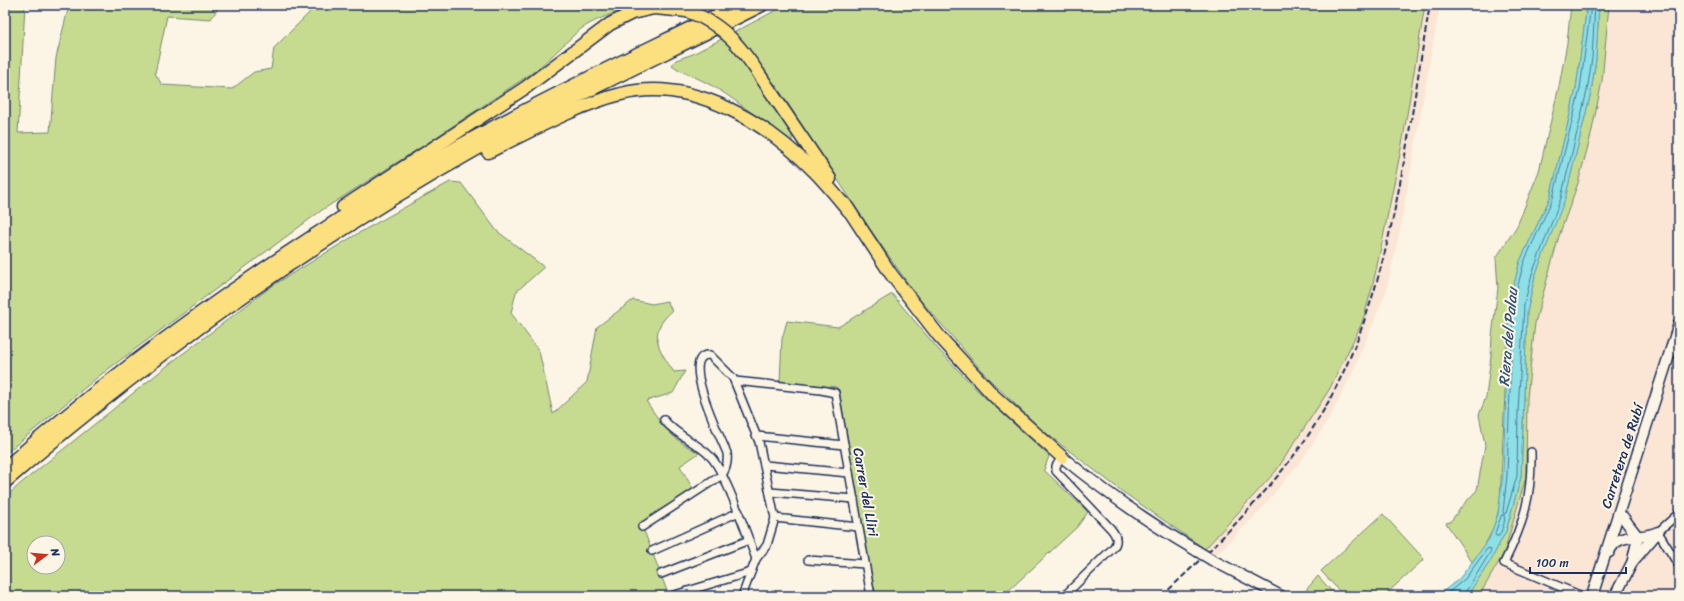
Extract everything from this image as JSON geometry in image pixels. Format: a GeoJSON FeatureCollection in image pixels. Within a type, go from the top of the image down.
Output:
{"type":"FeatureCollection","features":[{"type":"Feature","properties":{"kind":"highway"},"geometry":{"type":"LineString","coordinates":[[5,468],[39,438],[102,387],[216,302],[367,201],[471,139],[622,60],[737,5]]}},
{"type":"Feature","properties":{"kind":"highway"},"geometry":{"type":"LineString","coordinates":[[5,482],[109,396],[178,343],[249,292],[323,242],[411,188],[553,108],[762,5]]}},
{"type":"Feature","properties":{"kind":"highway"},"geometry":{"type":"LineString","coordinates":[[216,302],[244,275],[297,237],[525,88],[610,24],[632,13],[654,8],[687,11],[699,15],[725,31],[744,52],[892,274],[938,336],[994,396],[1062,457]]}},
{"type":"Feature","properties":{"kind":"highway"},"geometry":{"type":"LineString","coordinates":[[411,188],[444,174],[534,130],[607,98],[623,94],[662,91],[699,97],[739,114],[761,127],[783,143],[816,173],[849,211]]}},
{"type":"Feature","properties":{"kind":"main road","name":"Carretera de Rubí"},"geometry":{"type":"LineString","coordinates":[[1592,596],[1679,324]]}},
{"type":"Feature","properties":{"kind":"main road","name":"Carretera de Rubí"},"geometry":{"type":"LineString","coordinates":[[1598,596],[1679,343]]}},
{"type":"Feature","properties":{"kind":"main road"},"geometry":{"type":"LineString","coordinates":[[1062,457],[1148,522],[1212,560],[1281,596]]}},
{"type":"Feature","properties":{"kind":"main road"},"geometry":{"type":"LineString","coordinates":[[1624,517],[1638,537],[1633,562]]}},
{"type":"Feature","properties":{"kind":"main road"},"geometry":{"type":"LineString","coordinates":[[1599,575],[1611,546],[1615,541],[1651,536],[1658,532]]}},
{"type":"Feature","properties":{"kind":"main road"},"geometry":{"type":"LineString","coordinates":[[1615,596],[1633,562],[1658,532]]}},
{"type":"Feature","properties":{"kind":"street"},"geometry":{"type":"LineString","coordinates":[[642,527],[722,475],[726,467],[727,453],[702,393],[698,371],[701,358],[707,354],[710,354],[735,381],[757,436],[765,465],[775,518],[767,545],[756,560],[742,596]]}},
{"type":"Feature","properties":{"kind":"street","name":"Carrer del Lliri"},"geometry":{"type":"LineString","coordinates":[[735,381],[821,390],[835,393],[871,596]]}},
{"type":"Feature","properties":{"kind":"street"},"geometry":{"type":"LineString","coordinates":[[664,420],[671,429],[680,436],[703,449],[714,462],[722,475],[739,512],[756,560]]}},
{"type":"Feature","properties":{"kind":"street"},"geometry":{"type":"LineString","coordinates":[[757,436],[844,445]]}},
{"type":"Feature","properties":{"kind":"street"},"geometry":{"type":"LineString","coordinates":[[1531,452],[1531,481],[1527,506],[1518,535],[1504,563],[1582,596]]}},
{"type":"Feature","properties":{"kind":"street"},"geometry":{"type":"LineString","coordinates":[[1062,457],[1056,466],[1056,471],[1111,529],[1115,534],[1116,542],[1113,548],[1064,596]]}},
{"type":"Feature","properties":{"kind":"street"},"geometry":{"type":"LineString","coordinates":[[765,465],[849,473]]}},
{"type":"Feature","properties":{"kind":"street"},"geometry":{"type":"LineString","coordinates":[[770,492],[854,500]]}},
{"type":"Feature","properties":{"kind":"street"},"geometry":{"type":"LineString","coordinates":[[652,551],[739,512]]}},
{"type":"Feature","properties":{"kind":"street"},"geometry":{"type":"LineString","coordinates":[[1679,513],[1658,532],[1679,566]]}},
{"type":"Feature","properties":{"kind":"street"},"geometry":{"type":"LineString","coordinates":[[775,518],[858,528]]}},
{"type":"Feature","properties":{"kind":"street"},"geometry":{"type":"LineString","coordinates":[[661,574],[749,540]]}},
{"type":"Feature","properties":{"kind":"street"},"geometry":{"type":"LineString","coordinates":[[808,560],[865,564]]}},
{"type":"Feature","properties":{"kind":"street"},"geometry":{"type":"LineString","coordinates":[[671,596],[751,572]]}},
{"type":"Feature","properties":{"kind":"shaded area"},"geometry":{"type":"Polygon","coordinates":[[[1425,5],[1440,5],[1400,230],[1386,292],[1352,374],[1327,422],[1303,458],[1259,512],[1215,556],[1205,549],[1276,471],[1329,390],[1362,323],[1372,288],[1403,139],[1425,5]]]}},
{"type":"Feature","properties":{"kind":"shaded area"},"geometry":{"type":"Polygon","coordinates":[[[1609,5],[1679,5],[1679,596],[1479,596],[1504,553],[1527,398],[1535,323],[1559,236],[1578,183],[1591,135],[1602,81],[1609,5]]]}},
{"type":"Feature","properties":{"kind":"green space"},"geometry":{"type":"Polygon","coordinates":[[[5,5],[25,5],[18,133],[50,132],[56,58],[69,5],[114,5],[125,7],[127,5],[156,5],[163,8],[169,5],[220,5],[211,19],[167,16],[155,73],[162,85],[232,89],[254,72],[271,69],[274,48],[317,5],[639,5],[606,16],[582,28],[532,73],[426,144],[322,210],[99,376],[5,454],[5,5]]]}},
{"type":"Feature","properties":{"kind":"green space"},"geometry":{"type":"Polygon","coordinates":[[[786,5],[1425,5],[1403,139],[1372,288],[1362,323],[1329,390],[1276,471],[1205,549],[1123,492],[1042,430],[989,379],[916,295],[870,229],[775,84],[768,84],[792,135],[792,142],[788,141],[759,118],[719,90],[672,65],[676,60],[693,54],[786,5]]]}},
{"type":"Feature","properties":{"kind":"green space"},"geometry":{"type":"Polygon","coordinates":[[[1571,5],[1587,5],[1576,89],[1550,198],[1520,261],[1509,304],[1500,503],[1496,520],[1490,535],[1472,562],[1446,523],[1450,522],[1477,490],[1485,445],[1479,415],[1486,397],[1498,288],[1496,258],[1517,226],[1539,171],[1559,86],[1567,43],[1571,5]]]}},
{"type":"Feature","properties":{"kind":"green space"},"geometry":{"type":"Polygon","coordinates":[[[1599,5],[1609,5],[1602,81],[1591,135],[1578,183],[1559,236],[1535,323],[1527,398],[1526,477],[1504,553],[1479,596],[1467,596],[1491,560],[1506,531],[1521,477],[1527,312],[1535,276],[1566,194],[1591,92],[1596,59],[1599,5]]]}},
{"type":"Feature","properties":{"kind":"green space"},"geometry":{"type":"Polygon","coordinates":[[[450,182],[461,183],[497,231],[544,267],[516,292],[511,313],[539,351],[553,414],[587,382],[597,327],[633,300],[652,304],[667,301],[672,311],[664,319],[660,327],[657,334],[658,341],[663,356],[674,372],[685,371],[673,393],[646,401],[674,437],[699,453],[680,466],[694,491],[641,523],[669,596],[5,596],[5,498],[20,484],[172,362],[272,286],[357,234],[450,182]]]}},
{"type":"Feature","properties":{"kind":"green space"},"geometry":{"type":"Polygon","coordinates":[[[892,294],[938,349],[978,391],[1049,456],[1044,470],[1088,512],[1077,527],[1006,593],[1008,596],[876,596],[839,390],[836,387],[780,382],[782,339],[787,321],[838,327],[892,294]]]}},
{"type":"Feature","properties":{"kind":"green space"},"geometry":{"type":"Polygon","coordinates":[[[1383,514],[1424,559],[1384,596],[1344,596],[1321,571],[1383,514]]]}},
{"type":"Feature","properties":{"kind":"green space"},"geometry":{"type":"Polygon","coordinates":[[[1318,576],[1336,596],[1301,596],[1318,576]]]}},
{"type":"Feature","properties":{"kind":"water","name":"Riera del Palau"},"geometry":{"type":"Polygon","coordinates":[[[1587,5],[1599,5],[1596,59],[1591,92],[1565,199],[1535,276],[1527,312],[1521,477],[1506,531],[1491,560],[1467,596],[1437,596],[1459,579],[1479,553],[1489,539],[1498,514],[1503,474],[1509,304],[1520,261],[1550,198],[1576,89],[1587,5]]]}},
{"type":"Feature","properties":{"kind":"railway"},"geometry":{"type":"LineString","coordinates":[[1162,596],[1200,560],[1254,504],[1287,464],[1303,443],[1333,393],[1357,341],[1375,287],[1390,232],[1430,5]]}}]}
